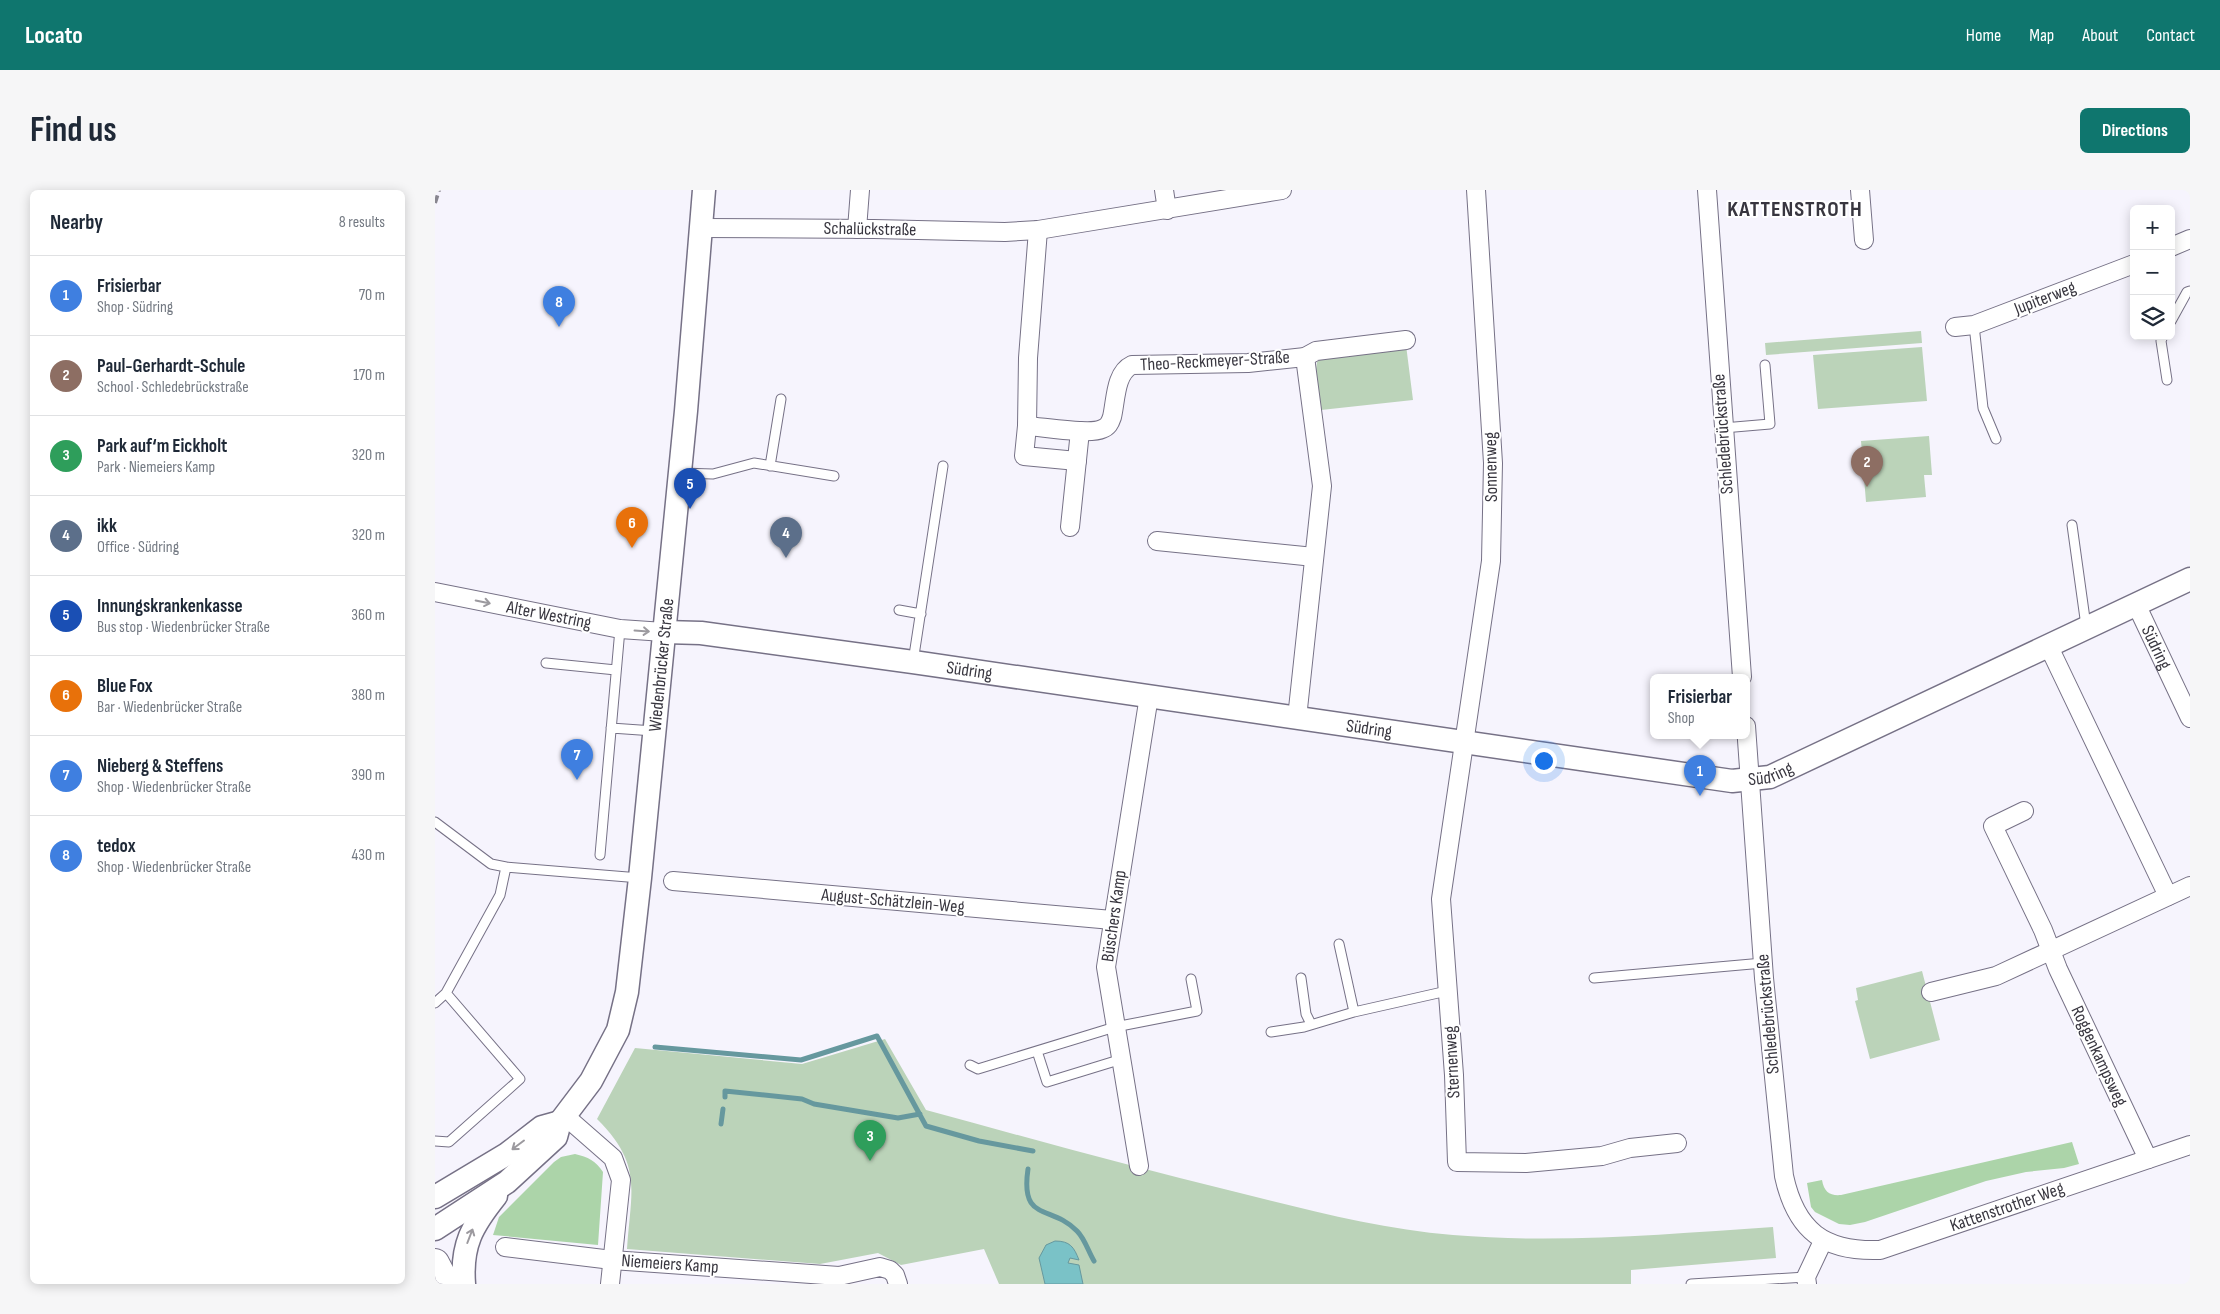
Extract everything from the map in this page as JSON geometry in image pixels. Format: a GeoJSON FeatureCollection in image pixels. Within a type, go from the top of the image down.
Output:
{"type":"FeatureCollection","features":[{"type":"Feature","properties":{"kind":"main road"},"geometry":{"type":"LineString","coordinates":[[435,1263],[447,1284]]}},
{"type":"Feature","properties":{"kind":"street","name":"Wiedenbrücker Straße"},"geometry":{"type":"LineString","coordinates":[[435,1229],[507,1182],[556,1137],[563,1119],[595,1074],[617,1030],[627,992],[655,731],[704,190]]}},
{"type":"Feature","properties":{"kind":"street"},"geometry":{"type":"LineString","coordinates":[[857,229],[860,190]]}},
{"type":"Feature","properties":{"kind":"street"},"geometry":{"type":"LineString","coordinates":[[1164,190],[1167,210]]}},
{"type":"Feature","properties":{"kind":"street","name":"Schalückstraße"},"geometry":{"type":"LineString","coordinates":[[701,228],[1005,232],[1038,230],[1282,190]]}},
{"type":"Feature","properties":{"kind":"street","name":"Sonnenweg"},"geometry":{"type":"LineString","coordinates":[[1465,742],[1491,561],[1493,473],[1486,330],[1476,190]]}},
{"type":"Feature","properties":{"kind":"street","name":"Schledebrückstraße"},"geometry":{"type":"LineString","coordinates":[[1707,190],[1742,674]]}},
{"type":"Feature","properties":{"kind":"street"},"geometry":{"type":"LineString","coordinates":[[1860,190],[1864,240]]}},
{"type":"Feature","properties":{"kind":"street"},"geometry":{"type":"LineString","coordinates":[[1038,230],[1028,358],[1027,426],[1024,456],[1077,461]]}},
{"type":"Feature","properties":{"kind":"street"},"geometry":{"type":"LineString","coordinates":[[2175,245],[2190,238]]}},
{"type":"Feature","properties":{"kind":"street","name":"Jupiterweg"},"geometry":{"type":"LineString","coordinates":[[1955,328],[1974,325],[2130,266]]}},
{"type":"Feature","properties":{"kind":"street","name":"Theo-Reckmeyer-Straße"},"geometry":{"type":"LineString","coordinates":[[1027,426],[1097,431],[1109,424],[1120,376],[1125,368],[1132,365],[1248,363],[1305,357],[1316,351],[1406,340]]}},
{"type":"Feature","properties":{"kind":"street","name":"Theo-Reckmeyer-Straße"},"geometry":{"type":"LineString","coordinates":[[1297,718],[1322,486],[1305,357]]}},
{"type":"Feature","properties":{"kind":"street"},"geometry":{"type":"LineString","coordinates":[[1070,527],[1080,431]]}},
{"type":"Feature","properties":{"kind":"street"},"geometry":{"type":"LineString","coordinates":[[1157,541],[1314,556]]}},
{"type":"Feature","properties":{"kind":"street","name":"Südring"},"geometry":{"type":"LineString","coordinates":[[664,632],[701,633],[913,662],[1732,782],[1770,777],[2190,579]]}},
{"type":"Feature","properties":{"kind":"street","name":"Alter Westring"},"geometry":{"type":"LineString","coordinates":[[435,592],[620,629],[664,632]]}},
{"type":"Feature","properties":{"kind":"street","name":"Südring"},"geometry":{"type":"LineString","coordinates":[[2136,604],[2190,718]]}},
{"type":"Feature","properties":{"kind":"street"},"geometry":{"type":"LineString","coordinates":[[2049,647],[2168,896]]}},
{"type":"Feature","properties":{"kind":"street","name":"Büschers Kamp"},"geometry":{"type":"LineString","coordinates":[[1139,1166],[1106,967],[1149,696]]}},
{"type":"Feature","properties":{"kind":"street","name":"Schledebrückstraße"},"geometry":{"type":"LineString","coordinates":[[1747,739],[1763,963],[1788,1196],[1805,1225],[1823,1241]]}},
{"type":"Feature","properties":{"kind":"street","name":"Sternenweg"},"geometry":{"type":"LineString","coordinates":[[1465,742],[1441,899],[1454,1075],[1457,1162],[1526,1163],[1602,1156],[1630,1148],[1677,1143]]}},
{"type":"Feature","properties":{"kind":"street","name":"Roggenkampsweg"},"geometry":{"type":"LineString","coordinates":[[2024,811],[1993,826],[2149,1164]]}},
{"type":"Feature","properties":{"kind":"street","name":"August-Schätzlein-Weg"},"geometry":{"type":"LineString","coordinates":[[673,882],[1112,920]]}},
{"type":"Feature","properties":{"kind":"street"},"geometry":{"type":"LineString","coordinates":[[1931,992],[1996,976],[2190,886]]}},
{"type":"Feature","properties":{"kind":"street"},"geometry":{"type":"LineString","coordinates":[[435,1198],[507,1154],[542,1127],[563,1119],[613,1158],[621,1180],[610,1284]]}},
{"type":"Feature","properties":{"kind":"street","name":"Kattenstrother Weg"},"geometry":{"type":"LineString","coordinates":[[1823,1241],[1845,1249],[1880,1250],[2149,1164],[2190,1145]]}},
{"type":"Feature","properties":{"kind":"street"},"geometry":{"type":"LineString","coordinates":[[464,1284],[464,1259],[469,1236],[481,1214],[507,1182]]}},
{"type":"Feature","properties":{"kind":"street"},"geometry":{"type":"LineString","coordinates":[[1806,1280],[1823,1241]]}},
{"type":"Feature","properties":{"kind":"street","name":"Niemeiers Kamp"},"geometry":{"type":"LineString","coordinates":[[505,1247],[612,1260],[839,1276],[880,1267],[890,1270],[895,1275],[898,1284]]}},
{"type":"Feature","properties":{"kind":"lane"},"geometry":{"type":"LineString","coordinates":[[2175,314],[2187,292],[2190,291]]}},
{"type":"Feature","properties":{"kind":"lane"},"geometry":{"type":"LineString","coordinates":[[1974,325],[1983,408],[1996,440]]}},
{"type":"Feature","properties":{"kind":"lane"},"geometry":{"type":"LineString","coordinates":[[2161,340],[2167,380]]}},
{"type":"Feature","properties":{"kind":"lane"},"geometry":{"type":"LineString","coordinates":[[1723,428],[1770,424],[1765,365]]}},
{"type":"Feature","properties":{"kind":"lane"},"geometry":{"type":"LineString","coordinates":[[770,466],[781,399]]}},
{"type":"Feature","properties":{"kind":"lane"},"geometry":{"type":"LineString","coordinates":[[679,473],[713,474],[754,463],[834,476]]}},
{"type":"Feature","properties":{"kind":"lane"},"geometry":{"type":"LineString","coordinates":[[913,662],[943,466]]}},
{"type":"Feature","properties":{"kind":"lane"},"geometry":{"type":"LineString","coordinates":[[2072,525],[2087,628]]}},
{"type":"Feature","properties":{"kind":"lane"},"geometry":{"type":"LineString","coordinates":[[899,610],[921,614]]}},
{"type":"Feature","properties":{"kind":"lane"},"geometry":{"type":"LineString","coordinates":[[600,855],[620,629]]}},
{"type":"Feature","properties":{"kind":"lane"},"geometry":{"type":"LineString","coordinates":[[546,663],[616,670]]}},
{"type":"Feature","properties":{"kind":"lane"},"geometry":{"type":"LineString","coordinates":[[611,728],[655,731]]}},
{"type":"Feature","properties":{"kind":"lane"},"geometry":{"type":"LineString","coordinates":[[435,822],[491,864],[506,867],[640,878]]}},
{"type":"Feature","properties":{"kind":"lane"},"geometry":{"type":"LineString","coordinates":[[435,1003],[446,993],[500,895],[506,867]]}},
{"type":"Feature","properties":{"kind":"lane"},"geometry":{"type":"LineString","coordinates":[[1339,944],[1354,1012]]}},
{"type":"Feature","properties":{"kind":"lane"},"geometry":{"type":"LineString","coordinates":[[1594,978],[1763,963]]}},
{"type":"Feature","properties":{"kind":"lane"},"geometry":{"type":"LineString","coordinates":[[970,1065],[979,1069],[1115,1027],[1197,1011],[1191,978]]}},
{"type":"Feature","properties":{"kind":"lane"},"geometry":{"type":"LineString","coordinates":[[1301,978],[1307,1014],[1311,1024]]}},
{"type":"Feature","properties":{"kind":"lane"},"geometry":{"type":"LineString","coordinates":[[1271,1032],[1304,1027],[1354,1012],[1447,991]]}},
{"type":"Feature","properties":{"kind":"lane"},"geometry":{"type":"LineString","coordinates":[[435,1141],[449,1142],[520,1079],[446,993]]}},
{"type":"Feature","properties":{"kind":"lane"},"geometry":{"type":"LineString","coordinates":[[1037,1051],[1047,1082],[1122,1059]]}},
{"type":"Feature","properties":{"kind":"lane"},"geometry":{"type":"LineString","coordinates":[[1691,1284],[1806,1280]]}},
{"type":"Feature","properties":{"kind":"green space"},"geometry":{"type":"Polygon","coordinates":[[[1921,331],[1922,343],[1766,355],[1765,343],[1921,331]]]}},
{"type":"Feature","properties":{"kind":"green space"},"geometry":{"type":"Polygon","coordinates":[[[1406,345],[1413,400],[1321,410],[1316,370],[1317,362],[1323,356],[1406,345]]]}},
{"type":"Feature","properties":{"kind":"green space"},"geometry":{"type":"Polygon","coordinates":[[[1922,347],[1927,401],[1818,409],[1813,355],[1922,347]]]}},
{"type":"Feature","properties":{"kind":"green space"},"geometry":{"type":"Polygon","coordinates":[[[1929,436],[1932,475],[1924,475],[1926,497],[1866,502],[1861,441],[1929,436]]]}},
{"type":"Feature","properties":{"kind":"green space"},"geometry":{"type":"Polygon","coordinates":[[[1922,971],[1940,1040],[1870,1059],[1855,1001],[1858,1000],[1856,988],[1922,971]]]}},
{"type":"Feature","properties":{"kind":"green space"},"geometry":{"type":"Polygon","coordinates":[[[885,1039],[926,1110],[1119,1162],[1290,1205],[1398,1228],[1493,1238],[1613,1237],[1773,1227],[1776,1258],[1631,1270],[1631,1284],[999,1284],[984,1249],[901,1265],[878,1253],[820,1264],[627,1249],[631,1194],[631,1179],[628,1165],[622,1150],[612,1135],[597,1119],[635,1048],[802,1064],[885,1039]]]}},
{"type":"Feature","properties":{"kind":"green space"},"geometry":{"type":"Polygon","coordinates":[[[2072,1142],[2079,1164],[2064,1168],[2026,1172],[1986,1181],[1865,1222],[1850,1225],[1839,1224],[1815,1212],[1811,1207],[1807,1183],[1822,1180],[1824,1188],[1828,1192],[1834,1195],[1841,1195],[2072,1142]]]}},
{"type":"Feature","properties":{"kind":"green space"},"geometry":{"type":"Polygon","coordinates":[[[575,1154],[591,1160],[603,1172],[598,1245],[493,1235],[499,1217],[554,1162],[561,1157],[575,1154]]]}},
{"type":"Feature","properties":{"kind":"water"},"geometry":{"type":"Polygon","coordinates":[[[1055,1241],[1064,1242],[1073,1248],[1079,1260],[1070,1258],[1068,1263],[1079,1265],[1083,1284],[1045,1284],[1039,1258],[1046,1245],[1055,1241]]]}},
{"type":"Feature","properties":{"kind":"waterway"},"geometry":{"type":"LineString","coordinates":[[655,1047],[801,1060],[877,1036],[926,1126],[979,1141],[1033,1151]]}},
{"type":"Feature","properties":{"kind":"waterway"},"geometry":{"type":"LineString","coordinates":[[725,1097],[725,1091],[802,1099],[814,1104],[898,1118],[920,1114]]}},
{"type":"Feature","properties":{"kind":"waterway"},"geometry":{"type":"LineString","coordinates":[[721,1124],[723,1109]]}},
{"type":"Feature","properties":{"kind":"waterway"},"geometry":{"type":"LineString","coordinates":[[1028,1169],[1027,1186],[1029,1198],[1033,1205],[1067,1223],[1077,1231],[1094,1261]]}},
{"type":"Feature","properties":{"kind":"railway"},"geometry":{"type":"LineString","coordinates":[[435,203],[439,190]]}},
{"type":"Feature","properties":{"kind":"place","name":"tedox"},"geometry":{"type":"Point","coordinates":[559,327]}},
{"type":"Feature","properties":{"kind":"place","name":"Paul-Gerhardt-Schule"},"geometry":{"type":"Point","coordinates":[1867,487]}},
{"type":"Feature","properties":{"kind":"place","name":"Innungskrankenkasse"},"geometry":{"type":"Point","coordinates":[690,509]}},
{"type":"Feature","properties":{"kind":"place","name":"Blue Fox"},"geometry":{"type":"Point","coordinates":[632,548]}},
{"type":"Feature","properties":{"kind":"place","name":"ikk"},"geometry":{"type":"Point","coordinates":[786,558]}},
{"type":"Feature","properties":{"kind":"place","name":"Nieberg & Steffens"},"geometry":{"type":"Point","coordinates":[577,780]}},
{"type":"Feature","properties":{"kind":"place","name":"Frisierbar"},"geometry":{"type":"Point","coordinates":[1700,796]}},
{"type":"Feature","properties":{"kind":"place","name":"Park auf‘m Eickholt"},"geometry":{"type":"Point","coordinates":[870,1161]}},
{"type":"Feature","properties":{"kind":"district","name":"KATTENSTROTH"},"geometry":{"type":"Point","coordinates":[1795,209]}}]}
